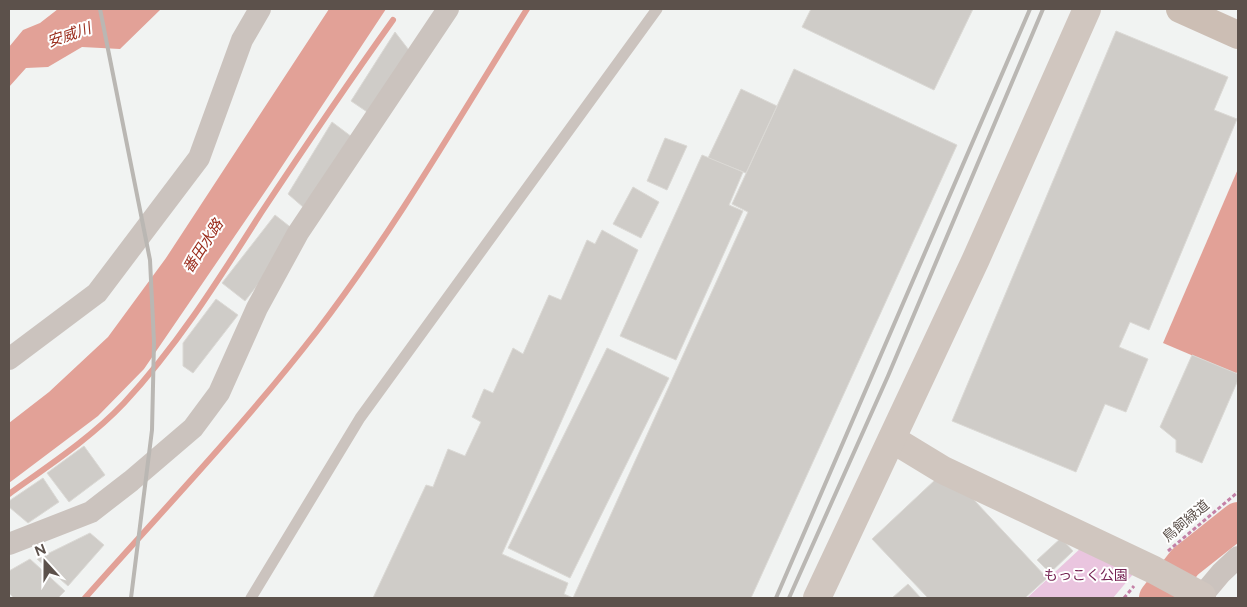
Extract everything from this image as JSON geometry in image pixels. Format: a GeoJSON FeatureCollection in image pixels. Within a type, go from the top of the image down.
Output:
{"type":"FeatureCollection","features":[{"type":"Feature","properties":{"kind":"main road"},"geometry":{"type":"LineString","coordinates":[[1180,9],[1238,34]]}},
{"type":"Feature","properties":{"kind":"street"},"geometry":{"type":"LineString","coordinates":[[9,359],[97,294],[198,158],[242,40],[260,9]]}},
{"type":"Feature","properties":{"kind":"street"},"geometry":{"type":"LineString","coordinates":[[9,544],[91,512],[193,428],[219,393],[257,308],[298,233],[448,9]]}},
{"type":"Feature","properties":{"kind":"street"},"geometry":{"type":"LineString","coordinates":[[818,598],[976,260],[1087,9]]}},
{"type":"Feature","properties":{"kind":"street"},"geometry":{"type":"LineString","coordinates":[[892,439],[942,470],[1151,568],[1197,595],[1238,557]]}},
{"type":"Feature","properties":{"kind":"lane"},"geometry":{"type":"LineString","coordinates":[[251,598],[360,418],[658,9]]}},
{"type":"Feature","properties":{"kind":"path","name":"鳥飼緑道"},"geometry":{"type":"LineString","coordinates":[[1151,568],[1238,492]]}},
{"type":"Feature","properties":{"kind":"green space","name":"もっこく公園"},"geometry":{"type":"Polygon","coordinates":[[[1082,547],[1134,573],[1113,598],[1027,598],[1082,547]]]}},
{"type":"Feature","properties":{"kind":"water","name":"安威川"},"geometry":{"type":"Polygon","coordinates":[[[58,9],[161,9],[120,49],[82,47],[48,67],[26,68],[9,87],[9,47],[23,30],[40,23],[58,9]]]}},
{"type":"Feature","properties":{"kind":"water","name":"番田水路"},"geometry":{"type":"Polygon","coordinates":[[[329,9],[386,9],[271,183],[144,369],[98,416],[9,483],[9,423],[49,392],[108,337],[166,258],[329,9]]]}},
{"type":"Feature","properties":{"kind":"water"},"geometry":{"type":"Polygon","coordinates":[[[1238,169],[1238,370],[1236,374],[1163,343],[1238,169]]]}},
{"type":"Feature","properties":{"kind":"building"},"geometry":{"type":"Polygon","coordinates":[[[811,9],[973,9],[934,90],[802,27],[811,9]]]}},
{"type":"Feature","properties":{"kind":"building"},"geometry":{"type":"Polygon","coordinates":[[[1116,31],[1228,77],[1214,110],[1237,119],[1149,330],[1130,322],[1119,347],[1148,359],[1126,412],[1105,404],[1076,472],[952,421],[1116,31]]]}},
{"type":"Feature","properties":{"kind":"building"},"geometry":{"type":"Polygon","coordinates":[[[395,32],[415,58],[376,118],[351,101],[395,32]]]}},
{"type":"Feature","properties":{"kind":"building"},"geometry":{"type":"Polygon","coordinates":[[[794,69],[957,145],[751,598],[573,598],[748,212],[732,204],[794,69]]]}},
{"type":"Feature","properties":{"kind":"building"},"geometry":{"type":"Polygon","coordinates":[[[741,89],[777,106],[746,173],[708,158],[741,89]]]}},
{"type":"Feature","properties":{"kind":"building"},"geometry":{"type":"Polygon","coordinates":[[[332,122],[352,137],[303,207],[288,194],[332,122]]]}},
{"type":"Feature","properties":{"kind":"building"},"geometry":{"type":"Polygon","coordinates":[[[665,138],[687,146],[667,190],[647,181],[665,138]]]}},
{"type":"Feature","properties":{"kind":"building"},"geometry":{"type":"Polygon","coordinates":[[[702,155],[743,172],[729,205],[743,211],[676,360],[620,336],[702,155]]]}},
{"type":"Feature","properties":{"kind":"building"},"geometry":{"type":"Polygon","coordinates":[[[633,187],[659,202],[641,238],[613,224],[633,187]]]}},
{"type":"Feature","properties":{"kind":"building"},"geometry":{"type":"Polygon","coordinates":[[[275,215],[298,233],[245,301],[222,283],[275,215]]]}},
{"type":"Feature","properties":{"kind":"building"},"geometry":{"type":"Polygon","coordinates":[[[602,230],[638,250],[502,554],[568,583],[564,594],[573,598],[373,598],[426,485],[433,487],[448,449],[465,456],[481,422],[472,417],[484,389],[493,393],[513,348],[523,354],[549,295],[561,300],[587,240],[595,244],[602,230]]]}},
{"type":"Feature","properties":{"kind":"building"},"geometry":{"type":"Polygon","coordinates":[[[216,299],[238,315],[193,373],[183,366],[183,343],[216,299]]]}},
{"type":"Feature","properties":{"kind":"building"},"geometry":{"type":"Polygon","coordinates":[[[607,348],[669,378],[570,578],[508,548],[607,348]]]}},
{"type":"Feature","properties":{"kind":"building"},"geometry":{"type":"Polygon","coordinates":[[[1192,355],[1238,374],[1238,380],[1202,463],[1176,452],[1176,440],[1160,427],[1192,355]]]}},
{"type":"Feature","properties":{"kind":"building"},"geometry":{"type":"Polygon","coordinates":[[[84,446],[105,475],[69,502],[47,473],[84,446]]]}},
{"type":"Feature","properties":{"kind":"building"},"geometry":{"type":"Polygon","coordinates":[[[43,478],[59,502],[28,523],[9,507],[9,501],[43,478]]]}},
{"type":"Feature","properties":{"kind":"building"},"geometry":{"type":"Polygon","coordinates":[[[936,479],[960,485],[1047,578],[1025,598],[928,598],[872,539],[936,479]]]}},
{"type":"Feature","properties":{"kind":"building"},"geometry":{"type":"Polygon","coordinates":[[[90,533],[104,545],[68,586],[37,559],[90,533]]]}},
{"type":"Feature","properties":{"kind":"building"},"geometry":{"type":"Polygon","coordinates":[[[1061,538],[1073,551],[1050,573],[1037,560],[1061,538]]]}},
{"type":"Feature","properties":{"kind":"building"},"geometry":{"type":"Polygon","coordinates":[[[30,559],[65,591],[58,598],[14,598],[9,593],[9,571],[30,559]]]}},
{"type":"Feature","properties":{"kind":"building"},"geometry":{"type":"Polygon","coordinates":[[[908,584],[921,598],[892,598],[908,584]]]}},
{"type":"Feature","properties":{"kind":"waterway"},"geometry":{"type":"LineString","coordinates":[[85,598],[233,433],[317,331],[400,213],[527,9]]}},
{"type":"Feature","properties":{"kind":"waterway"},"geometry":{"type":"LineString","coordinates":[[9,494],[98,428],[144,381],[197,311],[310,140],[393,20]]}},
{"type":"Feature","properties":{"kind":"waterway"},"geometry":{"type":"LineString","coordinates":[[1157,598],[1185,562],[1238,520]]}},
{"type":"Feature","properties":{"kind":"railway"},"geometry":{"type":"LineString","coordinates":[[100,9],[150,260],[154,342],[152,430],[131,598]]}},
{"type":"Feature","properties":{"kind":"railway"},"geometry":{"type":"LineString","coordinates":[[776,598],[1030,9]]}},
{"type":"Feature","properties":{"kind":"railway"},"geometry":{"type":"LineString","coordinates":[[789,598],[888,376],[1043,9]]}}]}
